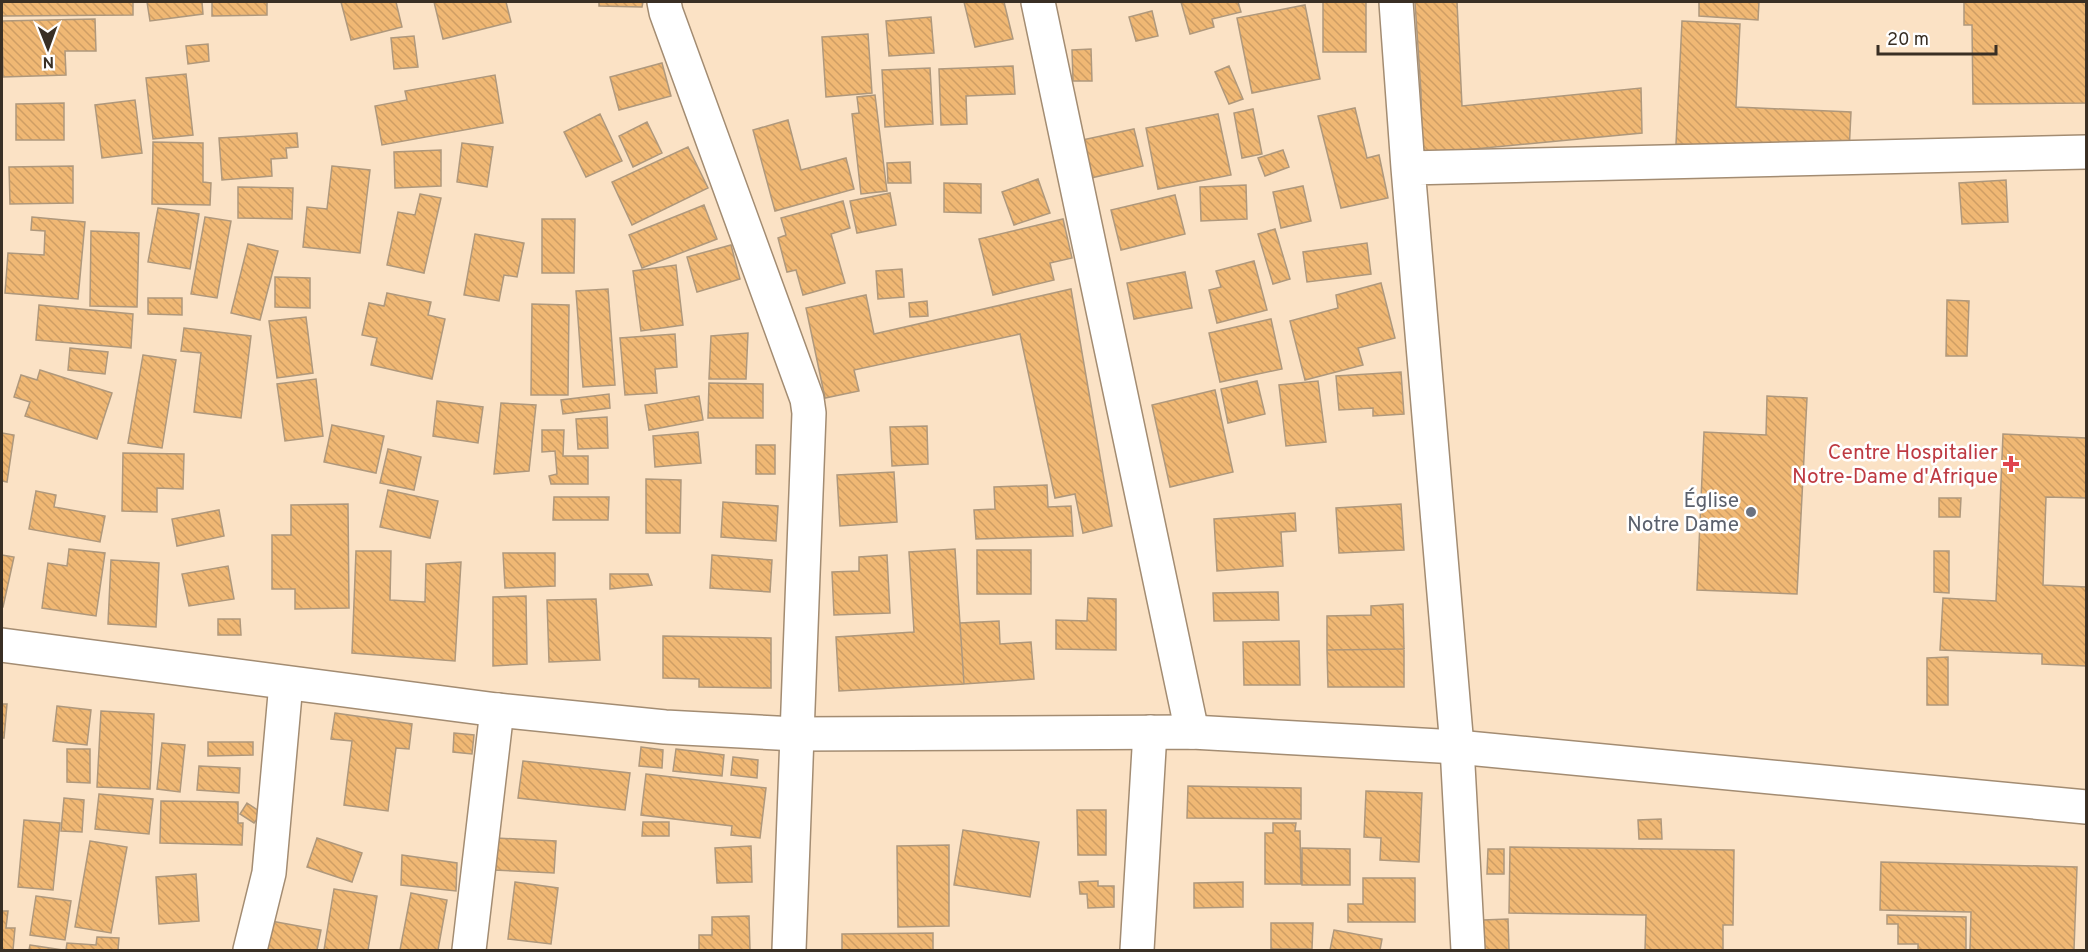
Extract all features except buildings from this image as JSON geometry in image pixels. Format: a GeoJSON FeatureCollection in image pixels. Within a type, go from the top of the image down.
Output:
{"type":"FeatureCollection","features":[{"type":"Feature","properties":{"kind":"street"},"geometry":{"type":"LineString","coordinates":[[664,2],[807,399],[809,413],[789,951]]}},
{"type":"Feature","properties":{"kind":"street"},"geometry":{"type":"LineString","coordinates":[[1038,2],[1192,732]]}},
{"type":"Feature","properties":{"kind":"street"},"geometry":{"type":"LineString","coordinates":[[1396,2],[1457,747],[1468,951]]}},
{"type":"Feature","properties":{"kind":"street"},"geometry":{"type":"LineString","coordinates":[[1408,168],[2086,152]]}},
{"type":"Feature","properties":{"kind":"street"},"geometry":{"type":"LineString","coordinates":[[2,645],[497,710],[665,727],[796,734],[1192,732],[1457,747],[2086,807]]}},
{"type":"Feature","properties":{"kind":"street"},"geometry":{"type":"LineString","coordinates":[[250,951],[268,873],[286,683]]}},
{"type":"Feature","properties":{"kind":"street"},"geometry":{"type":"LineString","coordinates":[[469,951],[497,710]]}},
{"type":"Feature","properties":{"kind":"street"},"geometry":{"type":"LineString","coordinates":[[1137,951],[1150,732]]}},
{"type":"Feature","properties":{"kind":"place","name":"Centre Hospitalier Notre-Dame d'Afrique"},"geometry":{"type":"Point","coordinates":[2011,464]}},
{"type":"Feature","properties":{"kind":"place","name":"Église Notre Dame"},"geometry":{"type":"Point","coordinates":[1751,512]}}]}
